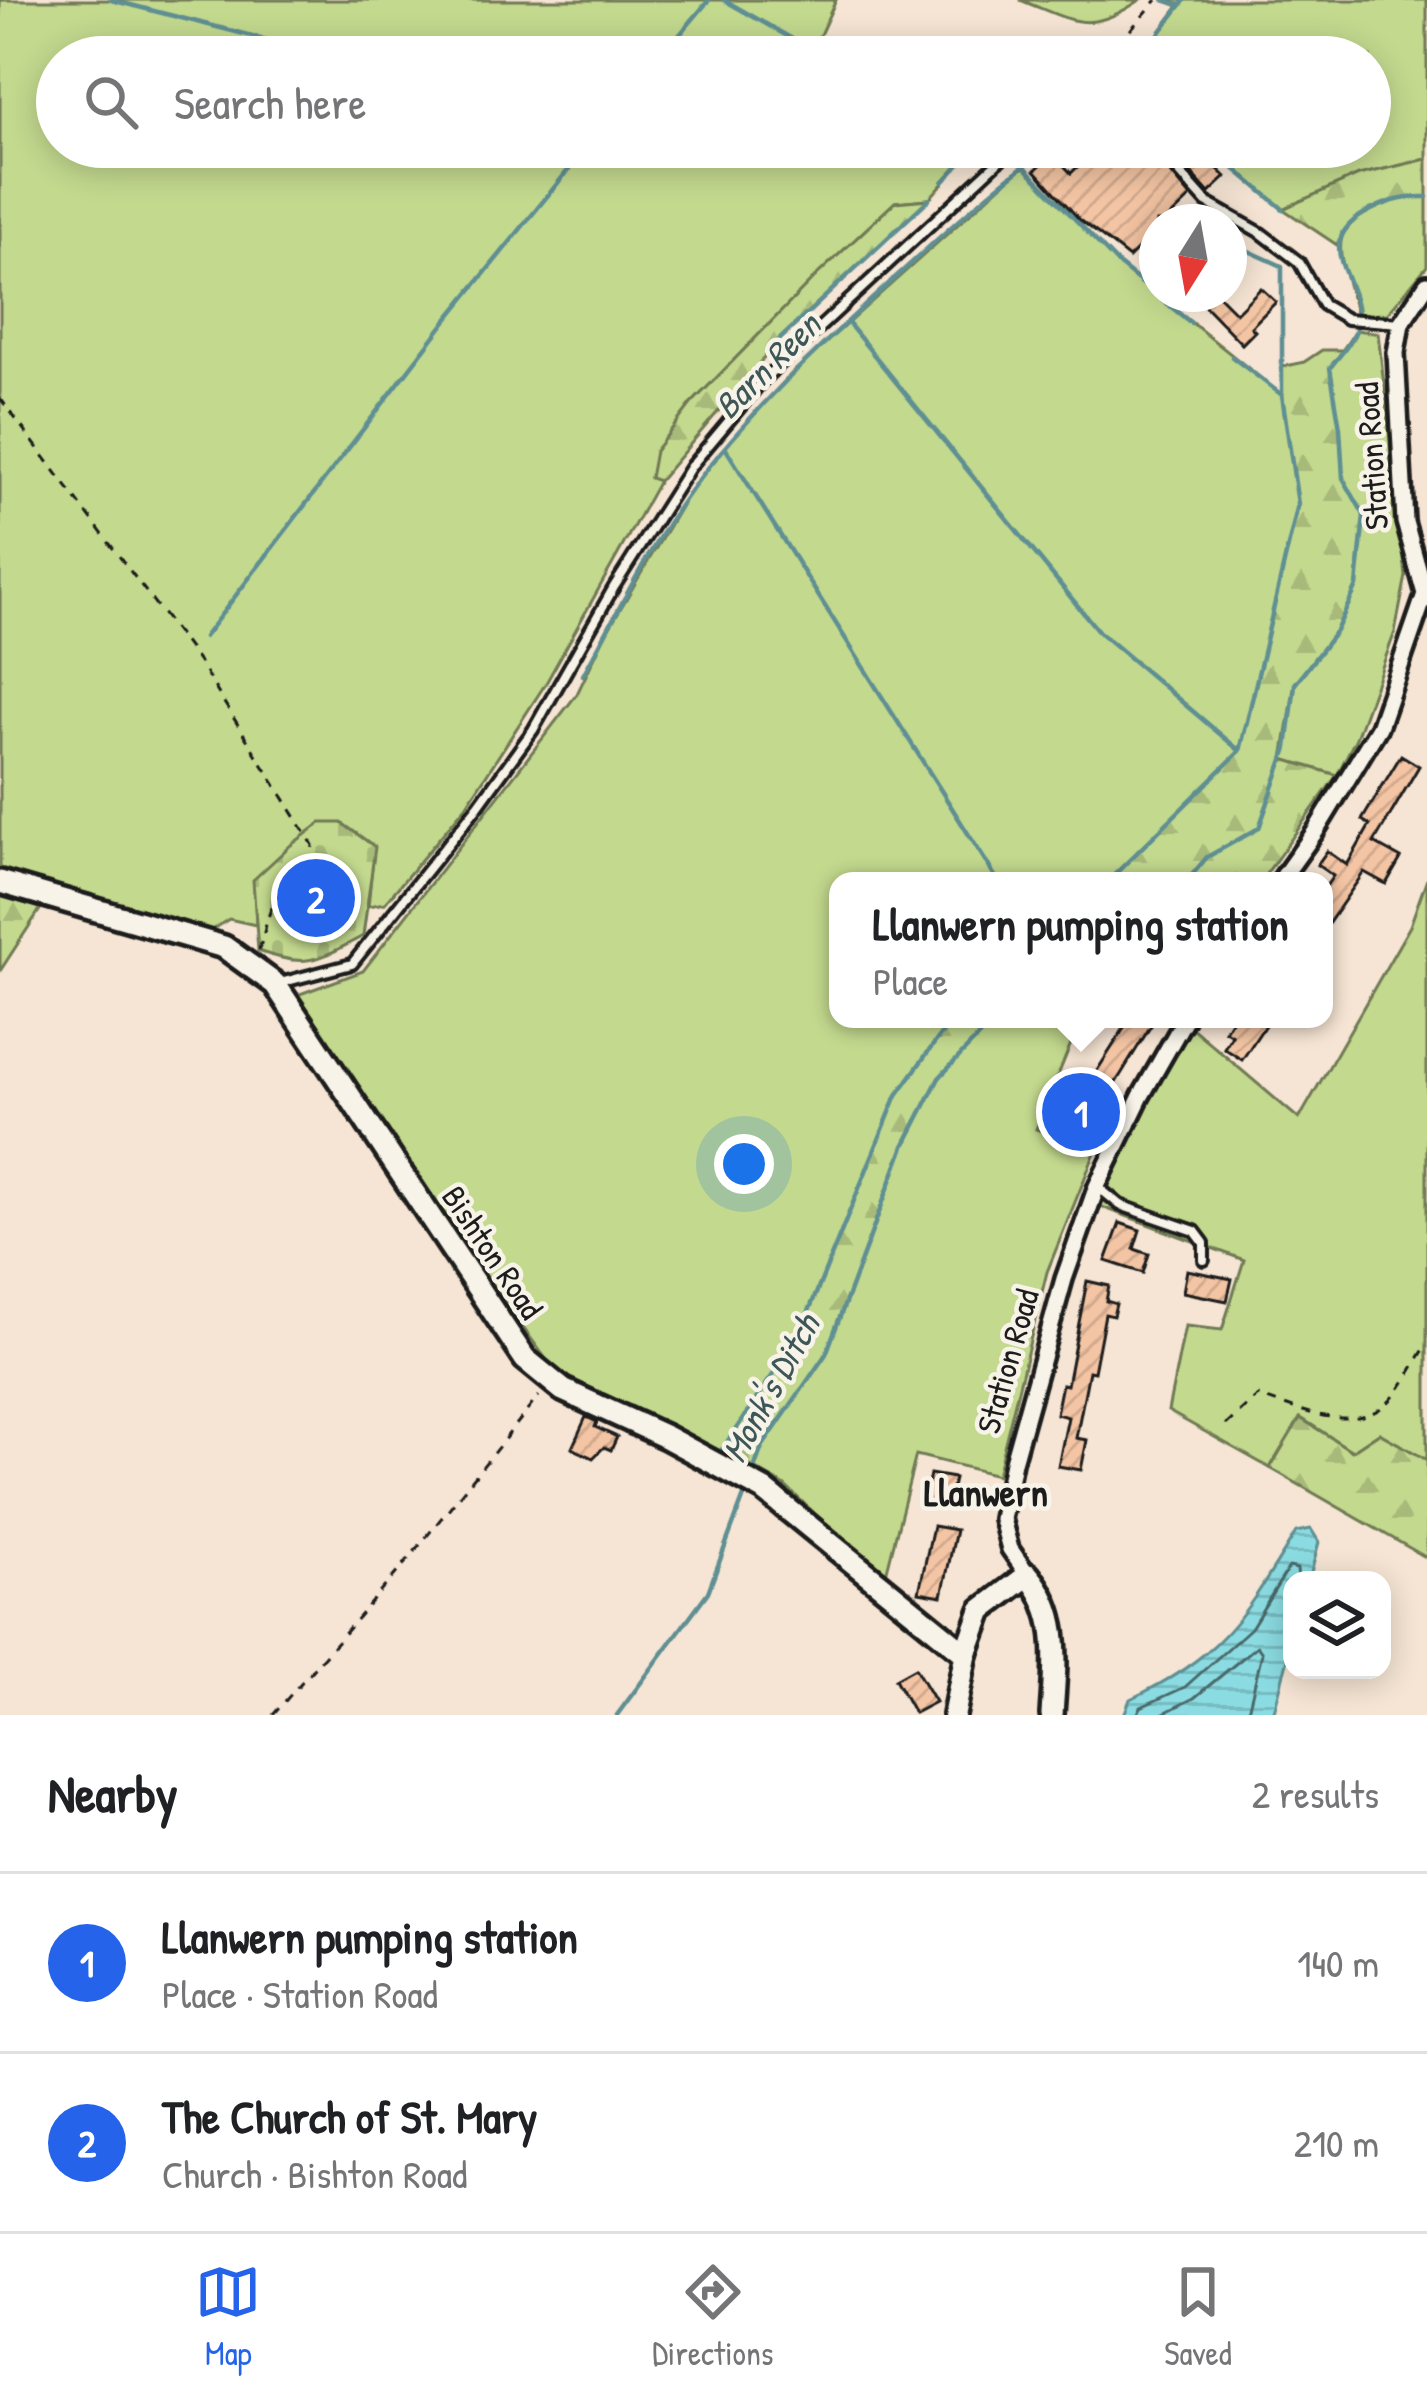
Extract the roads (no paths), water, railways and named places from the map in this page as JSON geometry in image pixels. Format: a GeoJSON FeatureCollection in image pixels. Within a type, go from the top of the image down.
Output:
{"type":"FeatureCollection","features":[{"type":"Feature","properties":{"kind":"street"},"geometry":{"type":"LineString","coordinates":[[1401,323],[1427,284]]}},
{"type":"Feature","properties":{"kind":"street","name":"Station Road"},"geometry":{"type":"LineString","coordinates":[[1286,872],[1379,727],[1426,592],[1405,522],[1396,352],[1401,323]]}},
{"type":"Feature","properties":{"kind":"street","name":"Bishton Road"},"geometry":{"type":"LineString","coordinates":[[0,882],[224,947],[275,984],[525,1359],[563,1390],[764,1490],[966,1654]]}},
{"type":"Feature","properties":{"kind":"street","name":"Station Road"},"geometry":{"type":"LineString","coordinates":[[1028,1575],[1010,1549],[1002,1519],[1013,1462],[1064,1279],[1097,1186],[1180,1028]]}},
{"type":"Feature","properties":{"kind":"street"},"geometry":{"type":"LineString","coordinates":[[954,1715],[966,1654],[982,1610],[1028,1575],[1052,1618],[1056,1655],[1052,1715]]}},
{"type":"Feature","properties":{"kind":"lane"},"geometry":{"type":"LineString","coordinates":[[275,984],[352,964],[533,730],[614,587],[691,466],[764,379],[991,168]]}},
{"type":"Feature","properties":{"kind":"lane"},"geometry":{"type":"LineString","coordinates":[[1176,168],[1206,202],[1299,262],[1323,305],[1347,319],[1401,323]]}},
{"type":"Feature","properties":{"kind":"lane"},"geometry":{"type":"LineString","coordinates":[[1097,1186],[1120,1205],[1199,1234],[1204,1260]]}},
{"type":"Feature","properties":{"kind":"water"},"geometry":{"type":"Polygon","coordinates":[[[1311,1529],[1319,1542],[1311,1571],[1283,1571],[1283,1677],[1273,1715],[1124,1715],[1130,1699],[1188,1666],[1229,1630],[1296,1532],[1311,1529]]]}},
{"type":"Feature","properties":{"kind":"waterway"},"geometry":{"type":"LineString","coordinates":[[111,0],[252,36]]}},
{"type":"Feature","properties":{"kind":"waterway"},"geometry":{"type":"LineString","coordinates":[[679,36],[709,0]]}},
{"type":"Feature","properties":{"kind":"waterway"},"geometry":{"type":"LineString","coordinates":[[724,0],[787,36]]}},
{"type":"Feature","properties":{"kind":"waterway"},"geometry":{"type":"LineString","coordinates":[[1164,0],[1180,5]]}},
{"type":"Feature","properties":{"kind":"waterway","name":"Barn Reen"},"geometry":{"type":"LineString","coordinates":[[1157,36],[1185,0]]}},
{"type":"Feature","properties":{"kind":"waterway"},"geometry":{"type":"LineString","coordinates":[[204,637],[446,321],[570,168]]}},
{"type":"Feature","properties":{"kind":"waterway"},"geometry":{"type":"LineString","coordinates":[[943,182],[956,168]]}},
{"type":"Feature","properties":{"kind":"waterway","name":"Barn Reen"},"geometry":{"type":"LineString","coordinates":[[583,675],[664,530],[740,429],[934,242],[1021,168]]}},
{"type":"Feature","properties":{"kind":"waterway"},"geometry":{"type":"LineString","coordinates":[[1026,168],[1117,263],[1191,323]]}},
{"type":"Feature","properties":{"kind":"waterway"},"geometry":{"type":"LineString","coordinates":[[1234,168],[1283,209]]}},
{"type":"Feature","properties":{"kind":"waterway","name":"Monk's Ditch"},"geometry":{"type":"LineString","coordinates":[[1194,872],[1207,857],[1259,828],[1287,748],[1295,684],[1336,631],[1357,586],[1364,515],[1343,478],[1330,368],[1354,335],[1358,313],[1339,254],[1340,240],[1348,226],[1372,209],[1427,197]]}},
{"type":"Feature","properties":{"kind":"waterway"},"geometry":{"type":"LineString","coordinates":[[779,340],[929,199]]}},
{"type":"Feature","properties":{"kind":"waterway"},"geometry":{"type":"LineString","coordinates":[[1117,872],[1240,751],[1298,504],[1282,395],[1282,266],[1247,250]]}},
{"type":"Feature","properties":{"kind":"waterway"},"geometry":{"type":"LineString","coordinates":[[848,323],[1099,632],[1240,751]]}},
{"type":"Feature","properties":{"kind":"waterway"},"geometry":{"type":"LineString","coordinates":[[1232,357],[1282,395]]}},
{"type":"Feature","properties":{"kind":"waterway"},"geometry":{"type":"LineString","coordinates":[[726,449],[992,872]]}},
{"type":"Feature","properties":{"kind":"waterway"},"geometry":{"type":"LineString","coordinates":[[721,1451],[798,1338],[897,1095],[945,1028]]}},
{"type":"Feature","properties":{"kind":"waterway","name":"Monk's Ditch"},"geometry":{"type":"LineString","coordinates":[[751,1477],[762,1447],[826,1354],[904,1146],[939,1078],[986,1028]]}},
{"type":"Feature","properties":{"kind":"waterway","name":"Monk's Ditch"},"geometry":{"type":"LineString","coordinates":[[617,1715],[708,1592],[747,1488]]}},
{"type":"Feature","properties":{"kind":"place","name":"The Church of St. Mary"},"geometry":{"type":"Point","coordinates":[316,898]}},
{"type":"Feature","properties":{"kind":"place","name":"Llanwern pumping station"},"geometry":{"type":"Point","coordinates":[1081,1112]}},
{"type":"Feature","properties":{"kind":"district","name":"Llanwern"},"geometry":{"type":"Point","coordinates":[986,1492]}}]}
